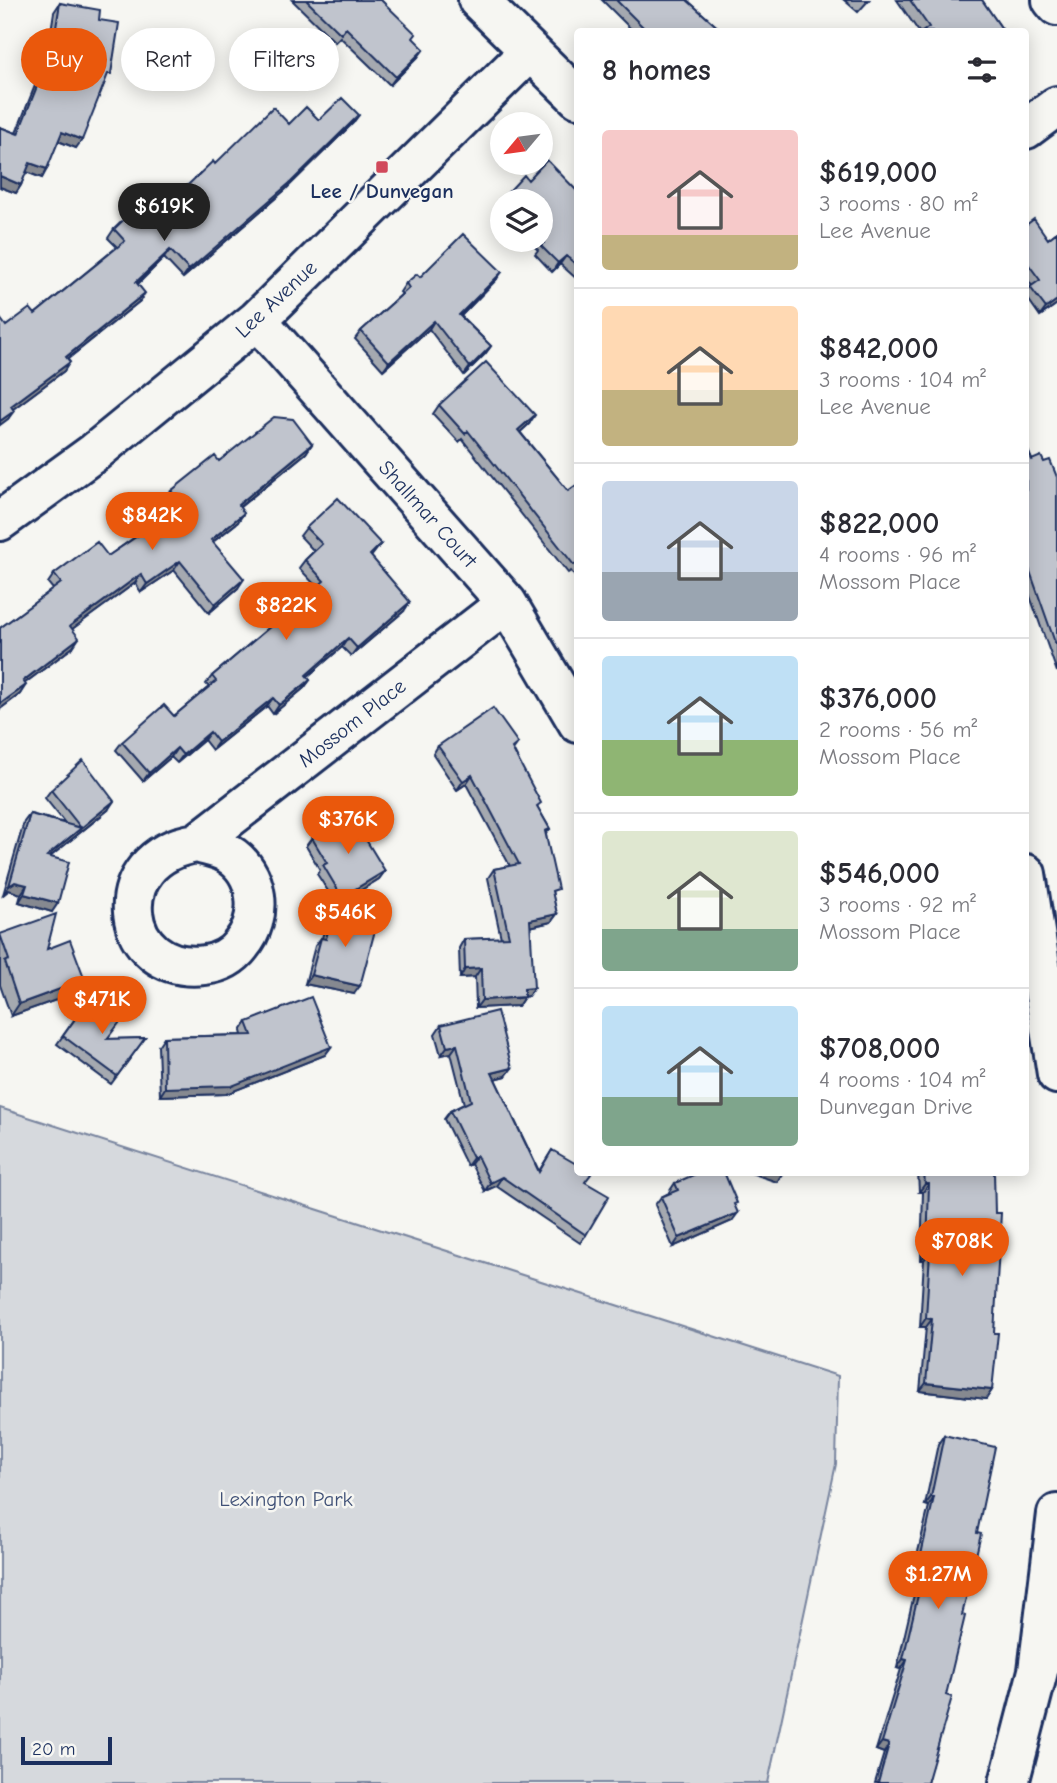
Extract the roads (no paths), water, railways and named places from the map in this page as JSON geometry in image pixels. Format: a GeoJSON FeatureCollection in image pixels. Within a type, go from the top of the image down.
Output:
{"type":"FeatureCollection","features":[{"type":"Feature","properties":{"kind":"street"},"geometry":{"type":"LineString","coordinates":[[478,0],[574,94]]}},
{"type":"Feature","properties":{"kind":"street"},"geometry":{"type":"LineString","coordinates":[[1052,0],[1057,6]]}},
{"type":"Feature","properties":{"kind":"street","name":"Lee Avenue"},"geometry":{"type":"LineString","coordinates":[[0,521],[95,452],[257,320],[530,51]]}},
{"type":"Feature","properties":{"kind":"street"},"geometry":{"type":"LineString","coordinates":[[1029,127],[1057,106]]}},
{"type":"Feature","properties":{"kind":"street","name":"Shallmar Court"},"geometry":{"type":"LineString","coordinates":[[257,320],[507,603],[574,716]]}},
{"type":"Feature","properties":{"kind":"street","name":"Mossom Place"},"geometry":{"type":"LineString","coordinates":[[197,843],[507,603]]}},
{"type":"Feature","properties":{"kind":"street"},"geometry":{"type":"LineString","coordinates":[[1029,893],[1057,1074]]}},
{"type":"Feature","properties":{"kind":"street"},"geometry":{"type":"LineString","coordinates":[[1009,1783],[1038,1671],[1057,1514]]}},
{"type":"Feature","properties":{"kind":"place","name":"Lee / Dunvegan"},"geometry":{"type":"Point","coordinates":[382,167]}},
{"type":"Feature","properties":{"kind":"park label","name":"Lexington Park"},"geometry":{"type":"Point","coordinates":[286,1499]}}]}
